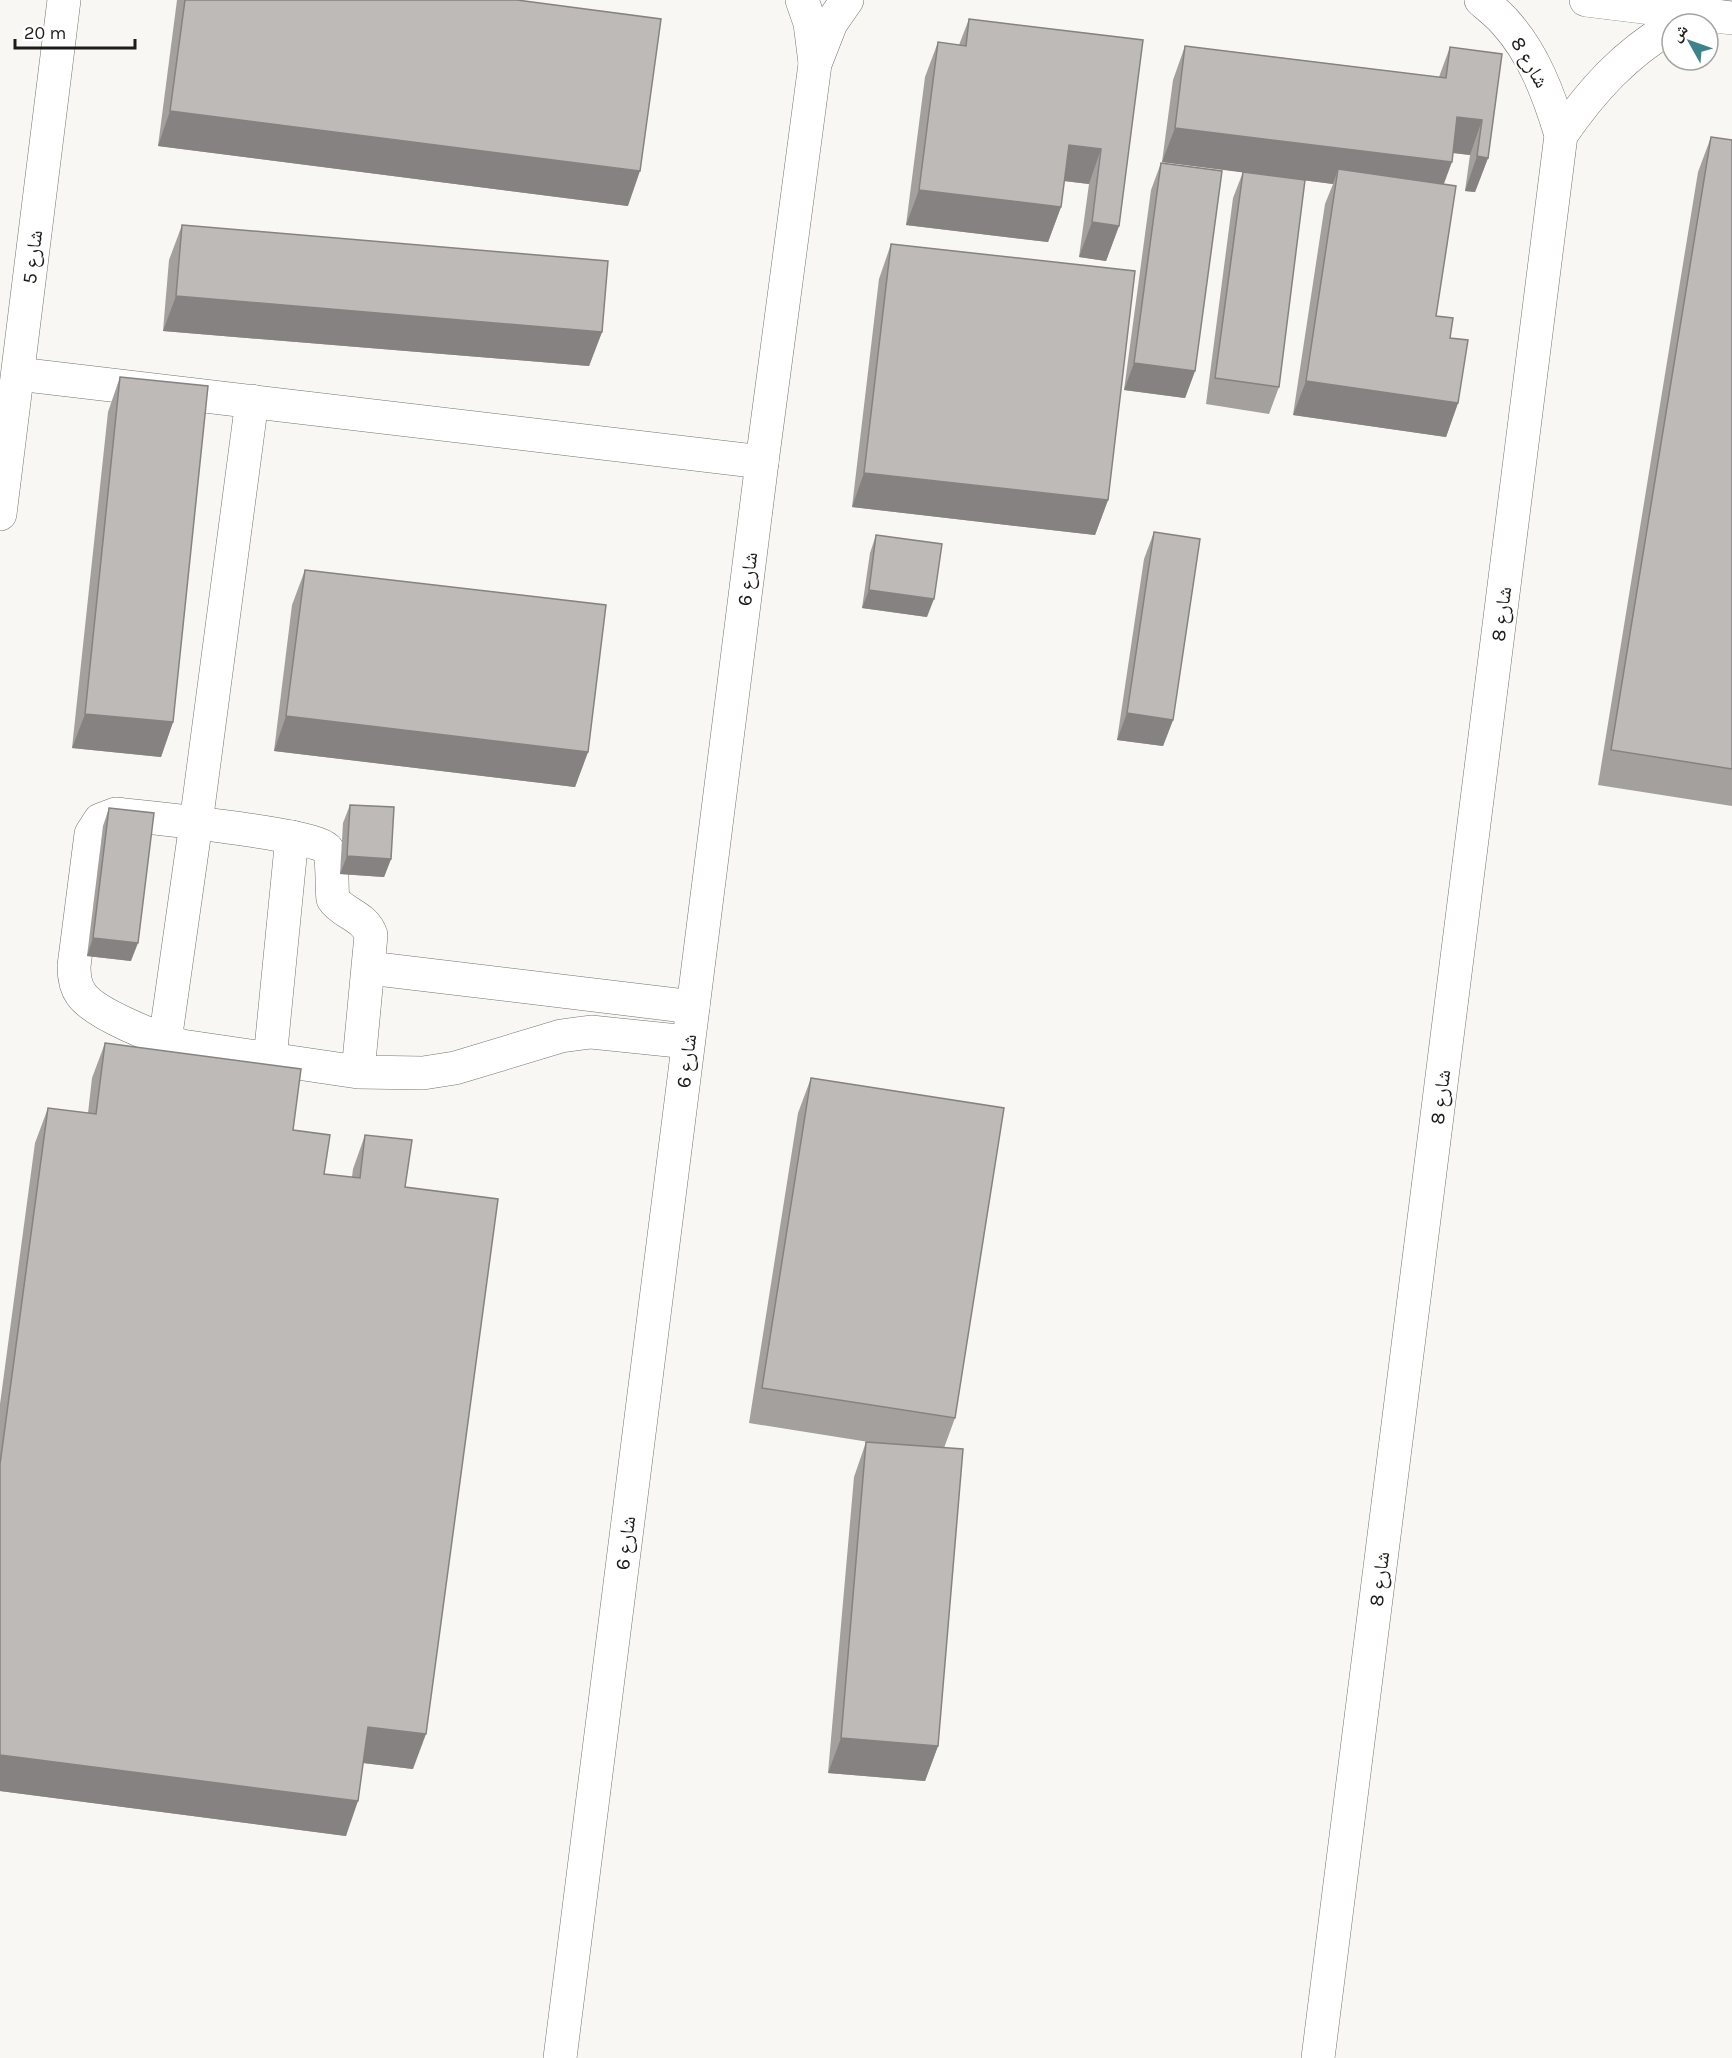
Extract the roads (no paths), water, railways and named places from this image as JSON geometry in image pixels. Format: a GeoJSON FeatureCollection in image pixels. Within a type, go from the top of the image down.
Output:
{"type":"FeatureCollection","features":[{"type":"Feature","properties":{"kind":"street","name":"شارع 5"},"geometry":{"type":"LineString","coordinates":[[0,514],[64,0]]}},
{"type":"Feature","properties":{"kind":"street","name":"شارع 6"},"geometry":{"type":"LineString","coordinates":[[802,0],[810,23],[815,64]]}},
{"type":"Feature","properties":{"kind":"street","name":"شارع 6"},"geometry":{"type":"LineString","coordinates":[[561,2058],[688,1042],[815,64],[831,23],[847,0]]}},
{"type":"Feature","properties":{"kind":"street","name":"شارع 8"},"geometry":{"type":"LineString","coordinates":[[1318,2058],[1561,135],[1549,95],[1530,57],[1506,23],[1481,0]]}},
{"type":"Feature","properties":{"kind":"street"},"geometry":{"type":"LineString","coordinates":[[1586,0],[1660,17]]}},
{"type":"Feature","properties":{"kind":"street","name":"شارع 8"},"geometry":{"type":"LineString","coordinates":[[1561,135],[1587,99],[1616,67],[1660,33]]}},
{"type":"Feature","properties":{"kind":"street"},"geometry":{"type":"LineString","coordinates":[[18,374],[762,462]]}},
{"type":"Feature","properties":{"kind":"street"},"geometry":{"type":"LineString","coordinates":[[165,1041],[252,401]]}},
{"type":"Feature","properties":{"kind":"street"},"geometry":{"type":"LineString","coordinates":[[358,1072],[372,941],[369,928],[365,923],[336,904],[333,899],[328,850],[323,845],[292,837],[116,814],[100,820],[91,834],[74,966],[75,980],[80,993],[89,1003],[165,1041],[182,1046],[358,1072],[423,1073],[438,1071],[576,1033],[591,1032],[688,1042]]}},
{"type":"Feature","properties":{"kind":"street"},"geometry":{"type":"LineString","coordinates":[[270,1059],[292,837]]}},
{"type":"Feature","properties":{"kind":"street"},"geometry":{"type":"LineString","coordinates":[[369,968],[693,1007]]}}]}
